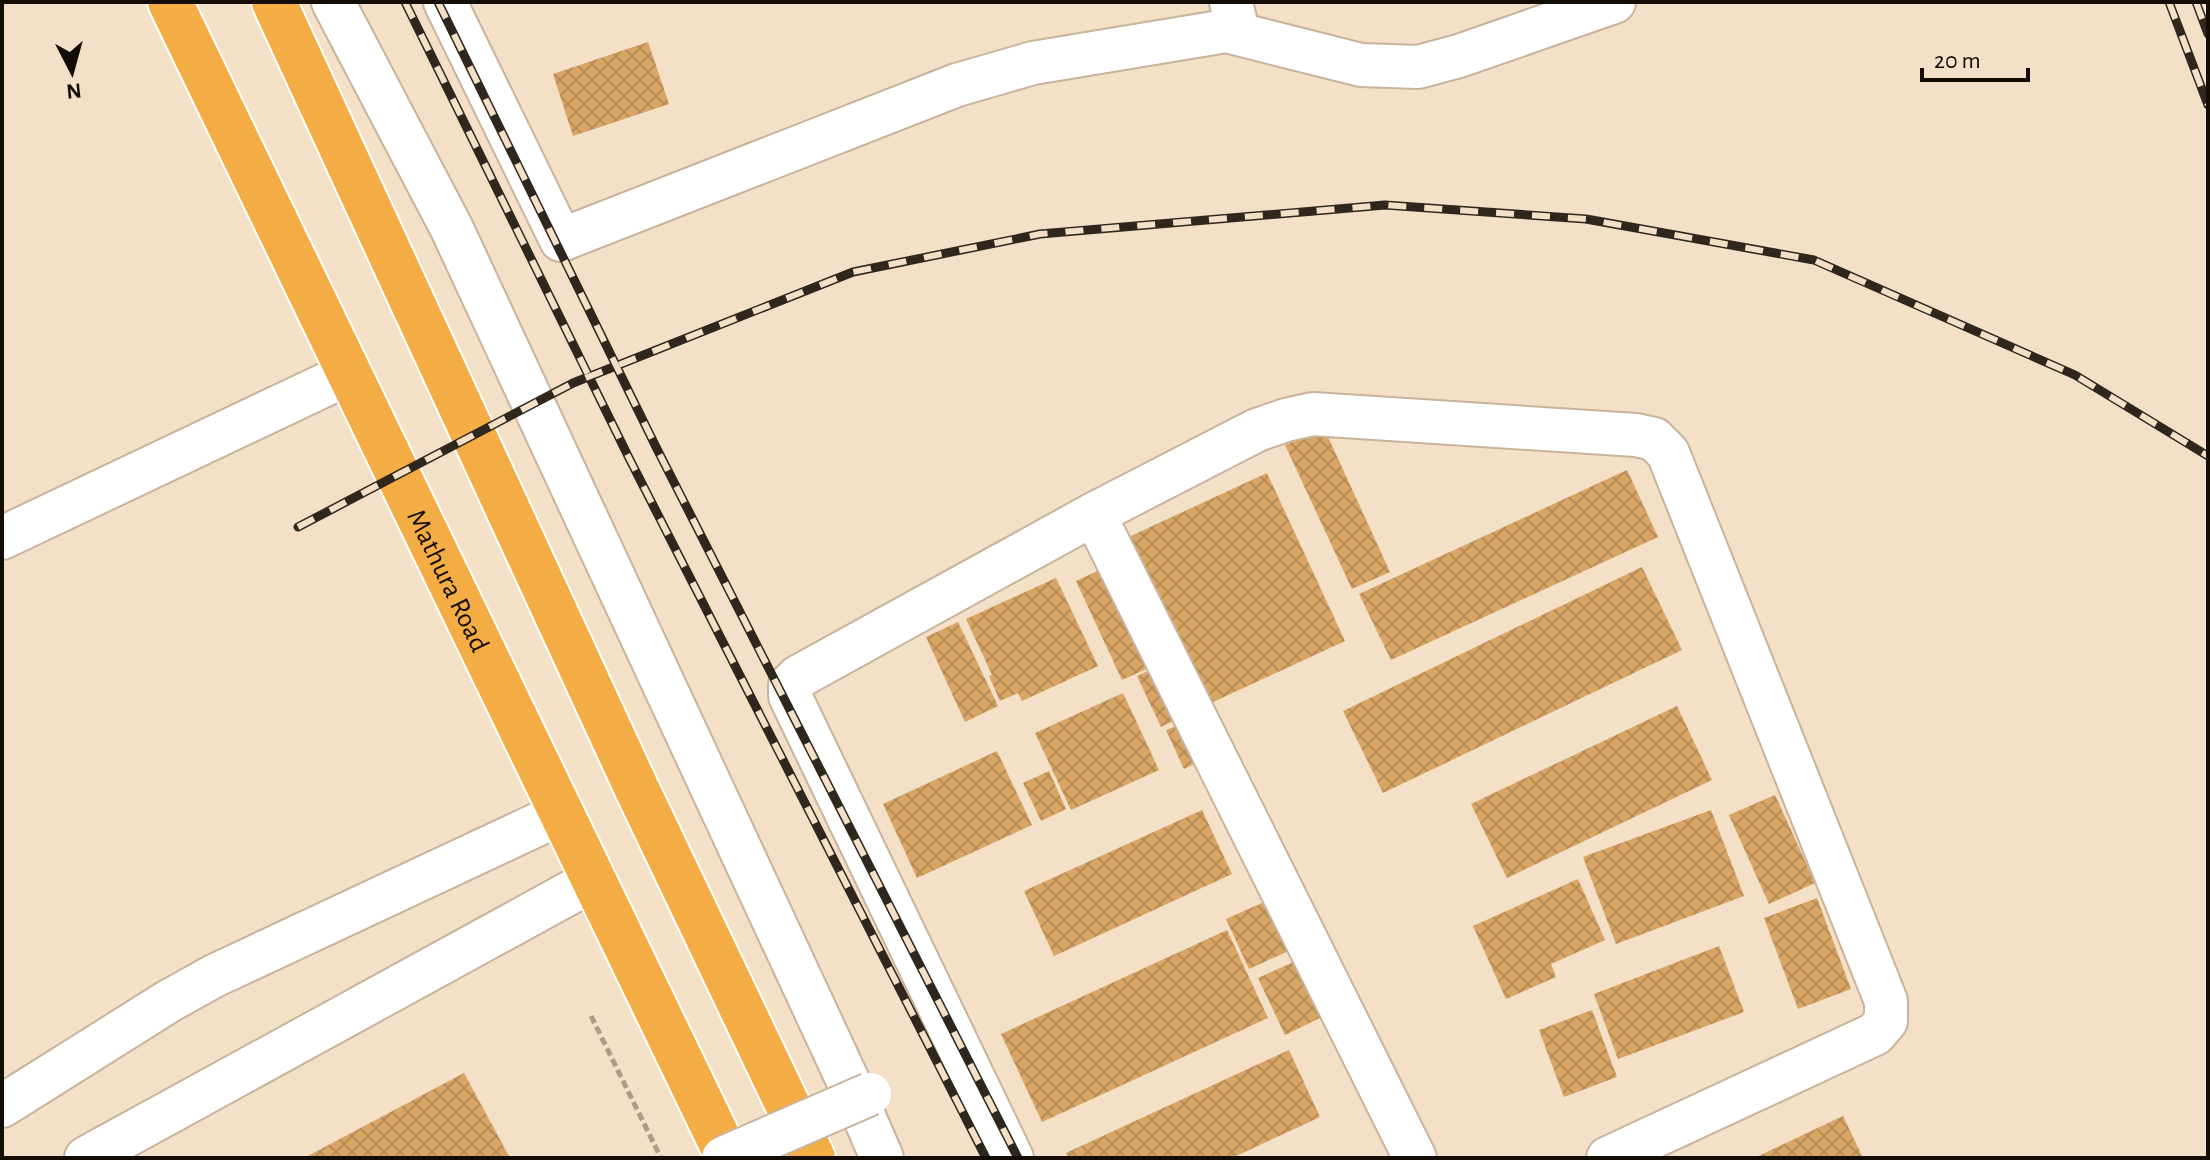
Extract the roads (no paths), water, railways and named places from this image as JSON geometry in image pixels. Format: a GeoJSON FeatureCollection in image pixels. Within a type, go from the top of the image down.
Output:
{"type":"FeatureCollection","features":[{"type":"Feature","properties":{"kind":"highway","name":"Mathura Road"},"geometry":{"type":"LineString","coordinates":[[170,2],[595,879],[726,1158]]}},
{"type":"Feature","properties":{"kind":"highway"},"geometry":{"type":"LineString","coordinates":[[274,2],[635,785],[813,1158]]}},
{"type":"Feature","properties":{"kind":"street"},"geometry":{"type":"LineString","coordinates":[[333,2],[452,229],[882,1158]]}},
{"type":"Feature","properties":{"kind":"street"},"geometry":{"type":"LineString","coordinates":[[445,2],[561,240],[957,85],[1228,17],[1361,65],[1418,67],[1459,56],[1614,2]]}},
{"type":"Feature","properties":{"kind":"street"},"geometry":{"type":"LineString","coordinates":[[2,538],[350,373]]}},
{"type":"Feature","properties":{"kind":"street"},"geometry":{"type":"LineString","coordinates":[[1012,1158],[796,710],[790,696],[790,685],[798,677],[1094,514],[1257,430],[1313,414],[1636,435],[1654,439],[1668,453],[1886,1001],[1886,1021],[1875,1034],[1608,1158]]}},
{"type":"Feature","properties":{"kind":"street"},"geometry":{"type":"LineString","coordinates":[[1094,514],[1415,1158]]}},
{"type":"Feature","properties":{"kind":"street"},"geometry":{"type":"LineString","coordinates":[[2,1106],[214,976],[562,813]]}},
{"type":"Feature","properties":{"kind":"street"},"geometry":{"type":"LineString","coordinates":[[104,1153],[595,879]]}},
{"type":"Feature","properties":{"kind":"street"},"geometry":{"type":"LineString","coordinates":[[726,1158],[870,1094]]}},
{"type":"Feature","properties":{"kind":"railway"},"geometry":{"type":"LineString","coordinates":[[405,2],[630,460],[986,1158]]}},
{"type":"Feature","properties":{"kind":"railway"},"geometry":{"type":"LineString","coordinates":[[438,2],[656,447],[1018,1158]]}},
{"type":"Feature","properties":{"kind":"railway"},"geometry":{"type":"LineString","coordinates":[[2169,2],[2208,105]]}},
{"type":"Feature","properties":{"kind":"railway"},"geometry":{"type":"LineString","coordinates":[[2196,2],[2208,34]]}},
{"type":"Feature","properties":{"kind":"railway"},"geometry":{"type":"LineString","coordinates":[[298,527],[573,383],[853,272],[1040,234],[1385,205],[1586,219],[1814,260],[2075,375],[2208,456]]}}]}
